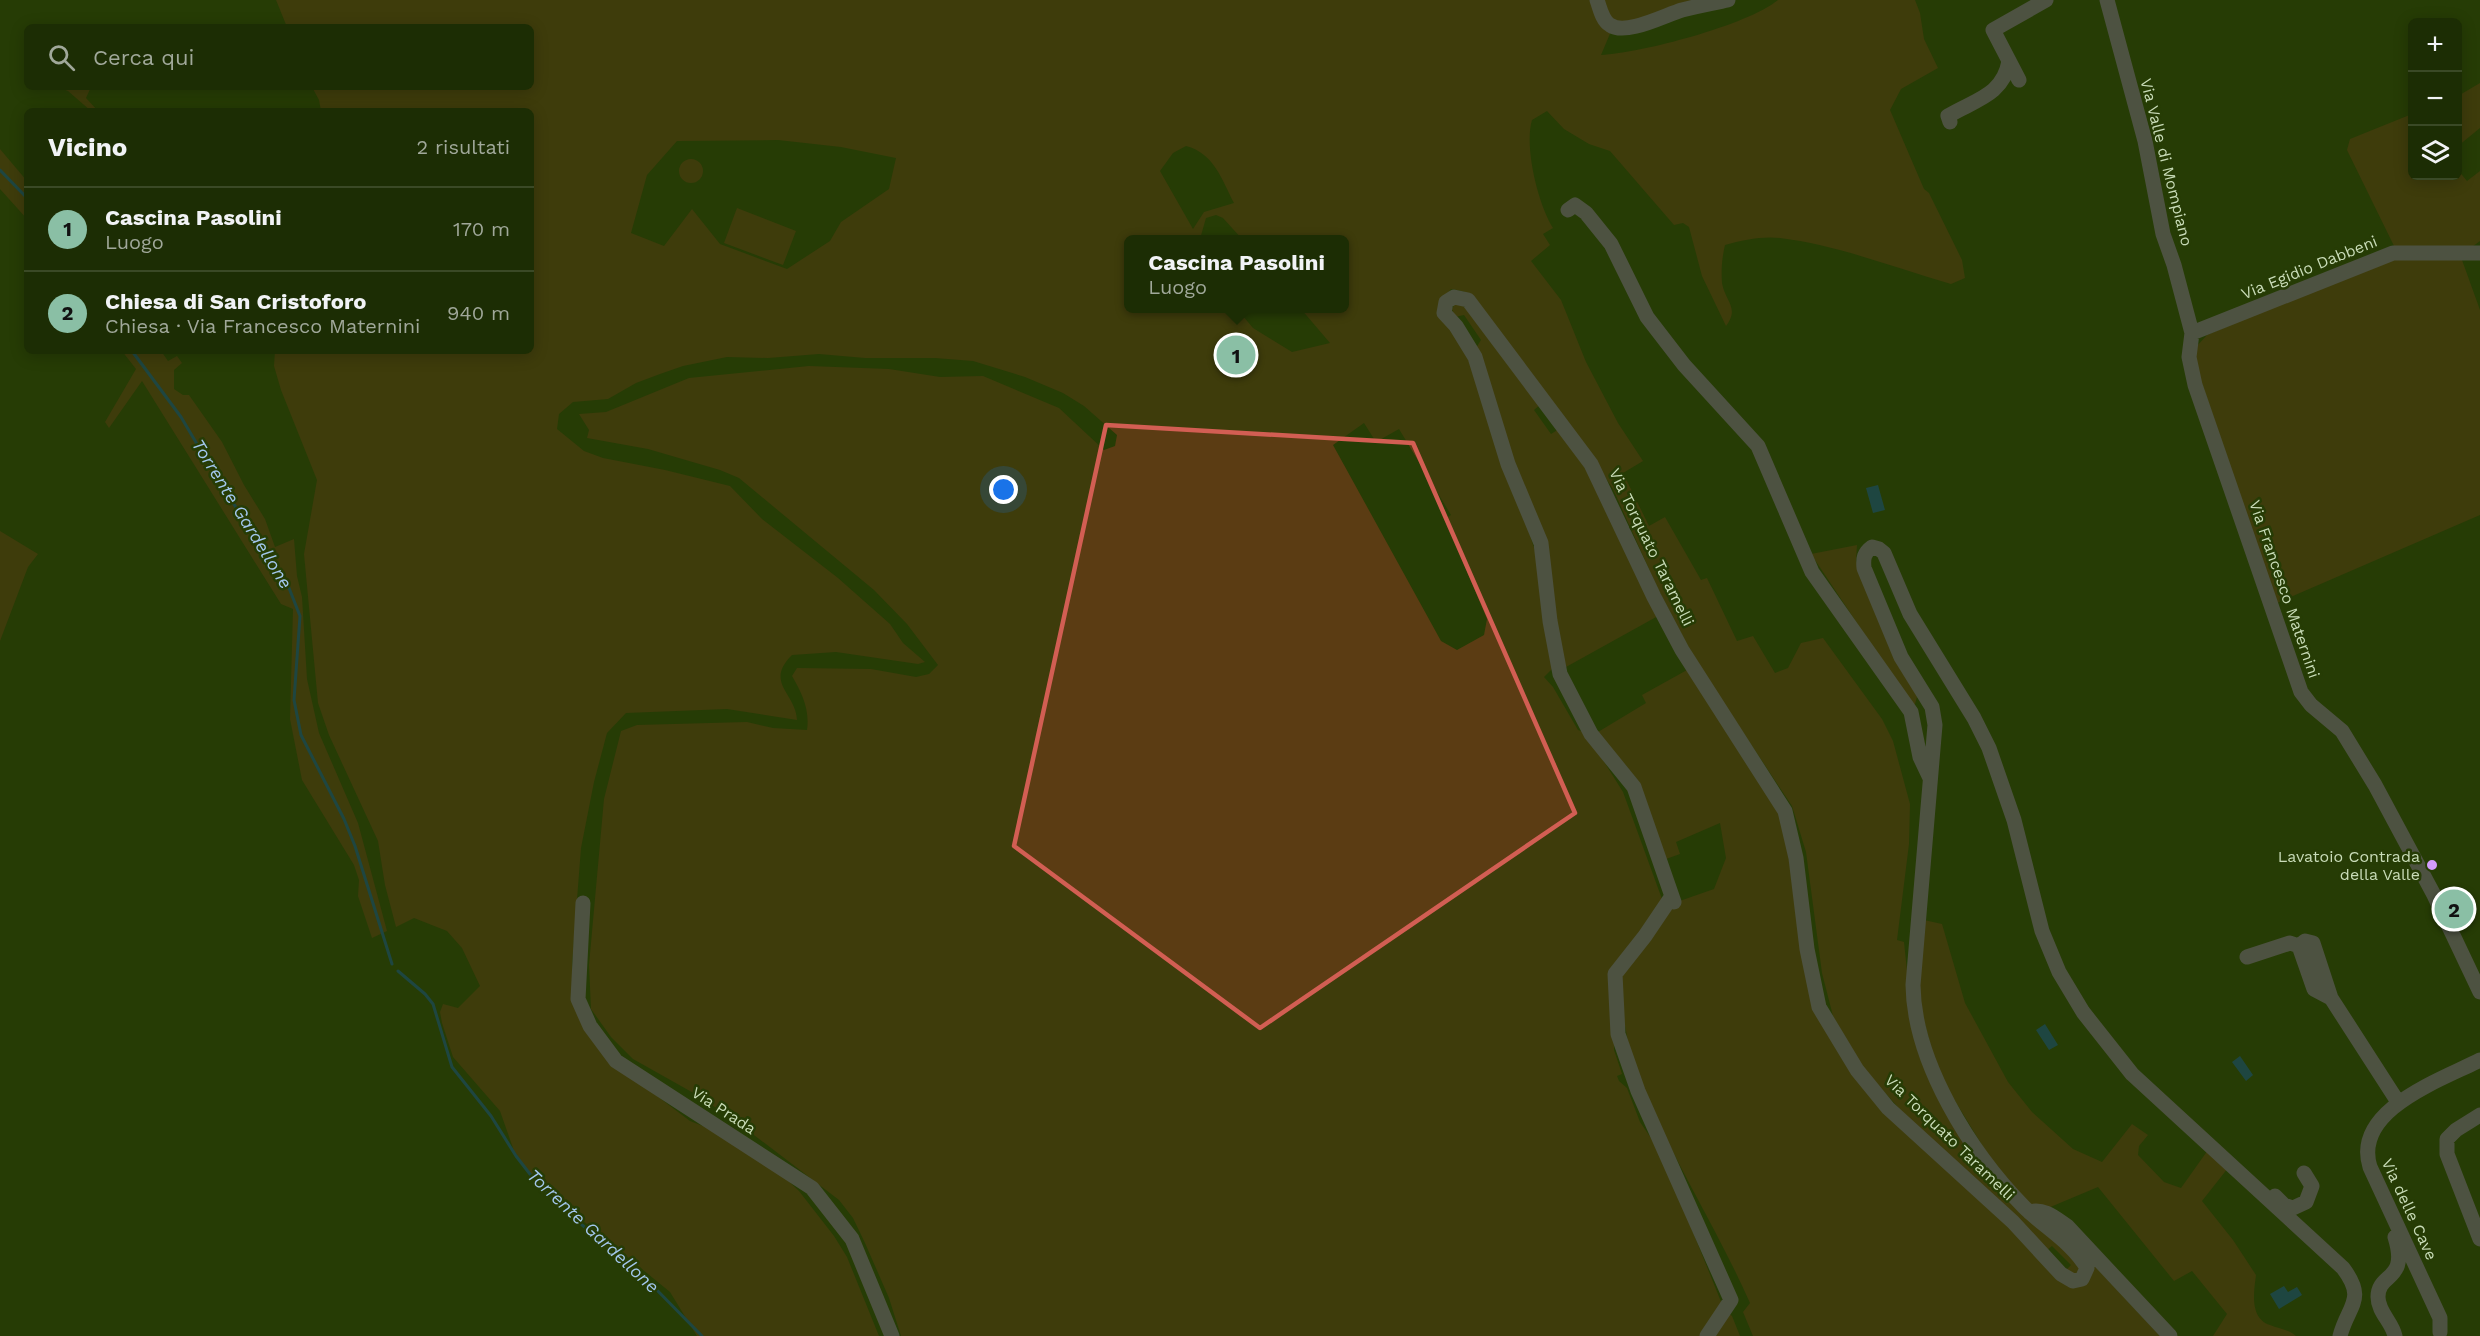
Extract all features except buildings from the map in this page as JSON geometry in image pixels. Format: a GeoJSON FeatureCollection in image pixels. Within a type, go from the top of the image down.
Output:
{"type":"FeatureCollection","features":[{"type":"Feature","properties":{"kind":"street"},"geometry":{"type":"LineString","coordinates":[[1597,0],[1606,20],[1610,25],[1619,28],[1728,0]]}},
{"type":"Feature","properties":{"kind":"street"},"geometry":{"type":"LineString","coordinates":[[2019,80],[1993,30],[2046,0]]}},
{"type":"Feature","properties":{"kind":"street","name":"Via Valle di Mompiano"},"geometry":{"type":"LineString","coordinates":[[2107,0],[2145,141],[2163,234],[2174,265],[2192,333]]}},
{"type":"Feature","properties":{"kind":"street"},"geometry":{"type":"LineString","coordinates":[[1947,116],[1982,99],[2002,83],[2009,61]]}},
{"type":"Feature","properties":{"kind":"street","name":"Via Torquato Taramelli"},"geometry":{"type":"LineString","coordinates":[[1568,210],[1572,205],[1578,206],[1611,244],[1647,317],[1684,365],[1758,446],[1812,572],[1911,712],[1920,757],[1930,779]]}},
{"type":"Feature","properties":{"kind":"street","name":"Via Egidio Dabbeni"},"geometry":{"type":"LineString","coordinates":[[2192,333],[2393,253],[2480,253]]}},
{"type":"Feature","properties":{"kind":"street","name":"Via Torquato Taramelli"},"geometry":{"type":"LineString","coordinates":[[1707,1336],[1731,1300],[1638,1091],[1618,1034],[1615,974],[1673,899],[1634,787],[1591,734],[1560,674],[1550,621],[1541,543],[1509,464],[1475,357],[1456,326],[1444,313],[1446,302],[1454,297],[1468,300],[1591,464],[1654,597],[1682,650],[1785,811],[1796,858],[1807,949],[1819,1007],[1857,1070],[1888,1108],[2013,1222],[2061,1274],[2073,1281],[2082,1279],[2087,1268],[2081,1257],[2029,1212],[1989,1167],[1947,1101],[1929,1062],[1916,1013],[1914,985],[1935,725],[1932,707],[1902,657],[1864,568],[1863,559],[1866,551],[1872,547],[1884,553],[1910,614],[1974,718],[1989,748],[2014,820],[2042,931],[2059,972],[2083,1012],[2132,1074],[2343,1268],[2357,1293],[2353,1309],[2340,1336]]}},
{"type":"Feature","properties":{"kind":"street","name":"Via Francesco Maternini"},"geometry":{"type":"LineString","coordinates":[[2192,333],[2189,357],[2195,385],[2301,692],[2312,705],[2342,731],[2375,785],[2434,895],[2480,992]]}},
{"type":"Feature","properties":{"kind":"street"},"geometry":{"type":"LineString","coordinates":[[1911,712],[1932,707]]}},
{"type":"Feature","properties":{"kind":"street","name":"Via Prada"},"geometry":{"type":"LineString","coordinates":[[583,903],[578,999],[590,1026],[616,1060],[812,1188],[852,1239],[892,1336]]}},
{"type":"Feature","properties":{"kind":"street"},"geometry":{"type":"LineString","coordinates":[[2247,957],[2290,943],[2299,946],[2305,941],[2313,943],[2331,998],[2398,1102]]}},
{"type":"Feature","properties":{"kind":"street","name":"Via delle Cave"},"geometry":{"type":"LineString","coordinates":[[2441,1334],[2440,1318],[2366,1156],[2368,1142],[2386,1113],[2398,1102],[2480,1060]]}},
{"type":"Feature","properties":{"kind":"street"},"geometry":{"type":"LineString","coordinates":[[2480,1115],[2456,1130],[2447,1139],[2447,1154],[2480,1239]]}},
{"type":"Feature","properties":{"kind":"street","name":"Via Torquato Taramelli"},"geometry":{"type":"LineString","coordinates":[[2235,1169],[2246,1166],[2284,1205],[2293,1208],[2309,1198],[2312,1186],[2304,1173]]}},
{"type":"Feature","properties":{"kind":"street"},"geometry":{"type":"LineString","coordinates":[[2370,1167],[2370,1182],[2385,1212],[2400,1254],[2398,1269],[2384,1282],[2378,1293],[2379,1306],[2395,1336]]}},
{"type":"Feature","properties":{"kind":"street","name":"Via Torquato Taramelli"},"geometry":{"type":"LineString","coordinates":[[2029,1212],[2036,1210],[2048,1213],[2067,1226],[2170,1336]]}},
{"type":"Feature","properties":{"kind":"street"},"geometry":{"type":"LineString","coordinates":[[2398,1269],[2407,1273],[2414,1281],[2441,1334]]}},
{"type":"Feature","properties":{"kind":"highlighted area"},"geometry":{"type":"Polygon","coordinates":[[[1106,425],[1413,443],[1575,813],[1260,1028],[1014,846],[1106,425]]]}},
{"type":"Feature","properties":{"kind":"shaded area"},"geometry":{"type":"Polygon","coordinates":[[[276,0],[1593,0],[1612,29],[1601,55],[1641,49],[1719,28],[1743,19],[1778,0],[1915,0],[1920,13],[1924,39],[1938,68],[1901,89],[1890,110],[1924,189],[1929,193],[1962,260],[1965,278],[1951,284],[1845,251],[1802,241],[1773,238],[1746,240],[1725,245],[1722,283],[1732,309],[1726,326],[1702,276],[1689,227],[1683,223],[1674,225],[1610,151],[1589,144],[1564,129],[1547,111],[1532,120],[1530,145],[1534,175],[1542,205],[1553,228],[1543,234],[1550,245],[1531,261],[1561,300],[1586,362],[1618,423],[1643,461],[1623,473],[1649,526],[1665,517],[1701,580],[1707,578],[1737,641],[1753,636],[1775,673],[1788,668],[1801,643],[1823,638],[1882,719],[1893,741],[1910,804],[1909,844],[1897,940],[1904,942],[1909,990],[1955,1123],[2069,1250],[2081,1271],[2073,1275],[2065,1271],[2071,1265],[2052,1246],[2046,1251],[1912,1123],[1864,1069],[1833,1016],[1822,973],[1806,852],[1792,806],[1697,663],[1658,589],[1613,489],[1569,423],[1473,296],[1451,289],[1442,300],[1475,367],[1537,557],[1553,668],[1544,677],[1553,687],[1578,730],[1586,733],[1623,792],[1662,899],[1616,969],[1614,1050],[1622,1074],[1617,1076],[1619,1081],[1627,1088],[1640,1122],[1653,1141],[1722,1304],[1704,1336],[901,1336],[889,1298],[865,1243],[853,1218],[839,1200],[737,1122],[697,1095],[633,1059],[611,1037],[591,1009],[589,965],[604,799],[621,731],[637,725],[747,722],[773,728],[807,730],[804,702],[792,676],[797,668],[871,669],[916,677],[929,674],[938,665],[907,624],[874,590],[739,478],[720,470],[648,449],[587,438],[589,430],[579,414],[606,412],[689,378],[809,366],[889,369],[940,377],[983,376],[1059,408],[1104,450],[1115,446],[1117,435],[1084,406],[1063,393],[1025,377],[973,361],[935,358],[865,358],[819,354],[768,358],[727,357],[683,366],[636,383],[608,399],[573,402],[559,414],[557,429],[584,451],[603,458],[730,486],[762,519],[838,578],[890,624],[903,643],[925,662],[918,664],[836,652],[792,655],[784,665],[781,681],[792,702],[797,720],[727,709],[626,713],[607,733],[594,782],[581,848],[572,964],[574,1008],[620,1068],[690,1121],[708,1128],[780,1173],[799,1191],[834,1236],[847,1257],[879,1336],[697,1336],[670,1292],[533,1180],[514,1151],[500,1111],[453,1057],[442,1023],[440,1012],[443,1004],[458,1008],[480,986],[462,948],[447,931],[414,918],[396,927],[385,885],[378,841],[329,735],[318,703],[304,554],[317,480],[281,390],[274,366],[275,354],[534,354],[534,108],[320,108],[314,90],[534,90],[534,24],[286,24],[276,0]],[[778,140],[677,141],[647,175],[631,233],[664,246],[692,209],[720,244],[787,269],[830,241],[841,222],[889,189],[896,158],[841,147],[778,140]],[[1186,146],[1173,153],[1160,171],[1193,229],[1204,212],[1234,203],[1216,168],[1204,155],[1186,146]],[[1364,423],[1333,445],[1441,641],[1457,650],[1484,635],[1487,619],[1445,519],[1451,515],[1399,429],[1376,442],[1364,423]]]}},
{"type":"Feature","properties":{"kind":"shaded area"},"geometry":{"type":"Polygon","coordinates":[[[1600,0],[1711,0],[1641,20],[1614,22],[1600,0]]]}},
{"type":"Feature","properties":{"kind":"shaded area"},"geometry":{"type":"Polygon","coordinates":[[[2480,83],[2480,128],[2462,143],[2462,126],[2462,94],[2480,83]]]}},
{"type":"Feature","properties":{"kind":"shaded area"},"geometry":{"type":"Polygon","coordinates":[[[66,90],[90,90],[86,98],[95,108],[88,108],[66,90]]]}},
{"type":"Feature","properties":{"kind":"shaded area"},"geometry":{"type":"Polygon","coordinates":[[[2408,116],[2408,180],[2462,180],[2462,175],[2467,181],[2480,171],[2480,241],[2472,247],[2395,248],[2347,150],[2350,139],[2408,116]]]}},
{"type":"Feature","properties":{"kind":"shaded area"},"geometry":{"type":"Polygon","coordinates":[[[0,149],[24,177],[24,216],[0,189],[0,149]]]}},
{"type":"Feature","properties":{"kind":"shaded area"},"geometry":{"type":"Polygon","coordinates":[[[691,159],[696,160],[702,166],[702,176],[696,182],[691,183],[686,182],[680,176],[679,171],[680,166],[686,160],[691,159]]]}},
{"type":"Feature","properties":{"kind":"shaded area"},"geometry":{"type":"Polygon","coordinates":[[[737,208],[796,231],[783,265],[724,243],[737,208]]]}},
{"type":"Feature","properties":{"kind":"shaded area"},"geometry":{"type":"Polygon","coordinates":[[[2389,259],[2462,260],[2480,310],[2480,515],[2277,603],[2193,357],[2196,347],[2207,335],[2389,259]]]}},
{"type":"Feature","properties":{"kind":"shaded area"},"geometry":{"type":"Polygon","coordinates":[[[1460,303],[1473,315],[1541,404],[1534,410],[1551,434],[1559,429],[1588,466],[1658,616],[1566,667],[1513,462],[1476,348],[1481,340],[1464,315],[1455,317],[1452,309],[1455,304],[1460,303]]]}},
{"type":"Feature","properties":{"kind":"shaded area"},"geometry":{"type":"Polygon","coordinates":[[[124,354],[163,354],[168,361],[177,356],[182,363],[174,370],[174,389],[183,395],[189,395],[222,442],[265,519],[275,547],[294,539],[297,576],[302,597],[307,679],[319,733],[358,823],[387,931],[372,938],[358,896],[359,880],[354,865],[302,780],[290,719],[293,609],[281,604],[142,381],[109,428],[105,422],[136,369],[124,354]]]}},
{"type":"Feature","properties":{"kind":"shaded area"},"geometry":{"type":"Polygon","coordinates":[[[0,531],[38,554],[28,567],[0,641],[0,531]]]}},
{"type":"Feature","properties":{"kind":"shaded area"},"geometry":{"type":"Polygon","coordinates":[[[1857,545],[1856,561],[1917,697],[1915,704],[1911,704],[1811,554],[1857,545]]]}},
{"type":"Feature","properties":{"kind":"shaded area"},"geometry":{"type":"Polygon","coordinates":[[[1687,670],[1782,811],[1804,961],[1857,1076],[2067,1284],[2090,1261],[2160,1336],[1753,1336],[1743,1312],[1750,1303],[1659,1124],[1635,1068],[1627,1037],[1618,974],[1671,904],[1714,889],[1726,858],[1720,823],[1676,842],[1680,854],[1666,859],[1640,783],[1598,732],[1646,703],[1642,695],[1687,670]]]}},
{"type":"Feature","properties":{"kind":"shaded area"},"geometry":{"type":"Polygon","coordinates":[[[1924,920],[1942,924],[1965,1003],[2008,1082],[2032,1112],[2073,1149],[2102,1162],[2132,1124],[2148,1135],[2139,1146],[2138,1155],[2164,1182],[2181,1188],[2208,1150],[2228,1168],[2202,1201],[2233,1240],[2256,1275],[2254,1303],[2259,1316],[2263,1321],[2296,1336],[2213,1336],[2227,1314],[2192,1271],[2174,1281],[2098,1187],[2048,1208],[2030,1206],[1990,1158],[1938,1073],[1917,994],[1924,920]]]}},
{"type":"Feature","properties":{"kind":"shaded area"},"geometry":{"type":"Polygon","coordinates":[[[1727,1312],[1732,1316],[1740,1336],[1713,1336],[1727,1312]]]}},
{"type":"Feature","properties":{"kind":"water"},"geometry":{"type":"Polygon","coordinates":[[[1878,485],[1885,510],[1873,513],[1866,488],[1878,485]]]}},
{"type":"Feature","properties":{"kind":"water"},"geometry":{"type":"Polygon","coordinates":[[[2045,1024],[2058,1045],[2049,1050],[2036,1030],[2045,1024]]]}},
{"type":"Feature","properties":{"kind":"water"},"geometry":{"type":"Polygon","coordinates":[[[2240,1056],[2253,1075],[2246,1081],[2232,1062],[2240,1056]]]}},
{"type":"Feature","properties":{"kind":"water"},"geometry":{"type":"Polygon","coordinates":[[[2284,1286],[2288,1292],[2297,1287],[2302,1295],[2279,1309],[2270,1294],[2284,1286]]]}},
{"type":"Feature","properties":{"kind":"waterway","name":"Torrente Gardellone"},"geometry":{"type":"LineString","coordinates":[[0,170],[24,195]]}},
{"type":"Feature","properties":{"kind":"waterway","name":"Torrente Gardellone"},"geometry":{"type":"LineString","coordinates":[[134,354],[181,417],[220,483],[289,588],[300,616],[294,700],[301,735],[344,819],[355,846],[392,964]]}},
{"type":"Feature","properties":{"kind":"waterway","name":"Torrente Gardellone"},"geometry":{"type":"LineString","coordinates":[[398,971],[433,1004],[452,1067],[491,1116],[533,1178],[561,1207],[649,1282],[702,1336]]}},
{"type":"Feature","properties":{"kind":"place","name":"Cascina Pasolini"},"geometry":{"type":"Point","coordinates":[1236,355]}},
{"type":"Feature","properties":{"kind":"place","name":"Lavatoio Contrada della Valle"},"geometry":{"type":"Point","coordinates":[2432,865]}},
{"type":"Feature","properties":{"kind":"place","name":"Chiesa di San Cristoforo"},"geometry":{"type":"Point","coordinates":[2454,909]}}]}
